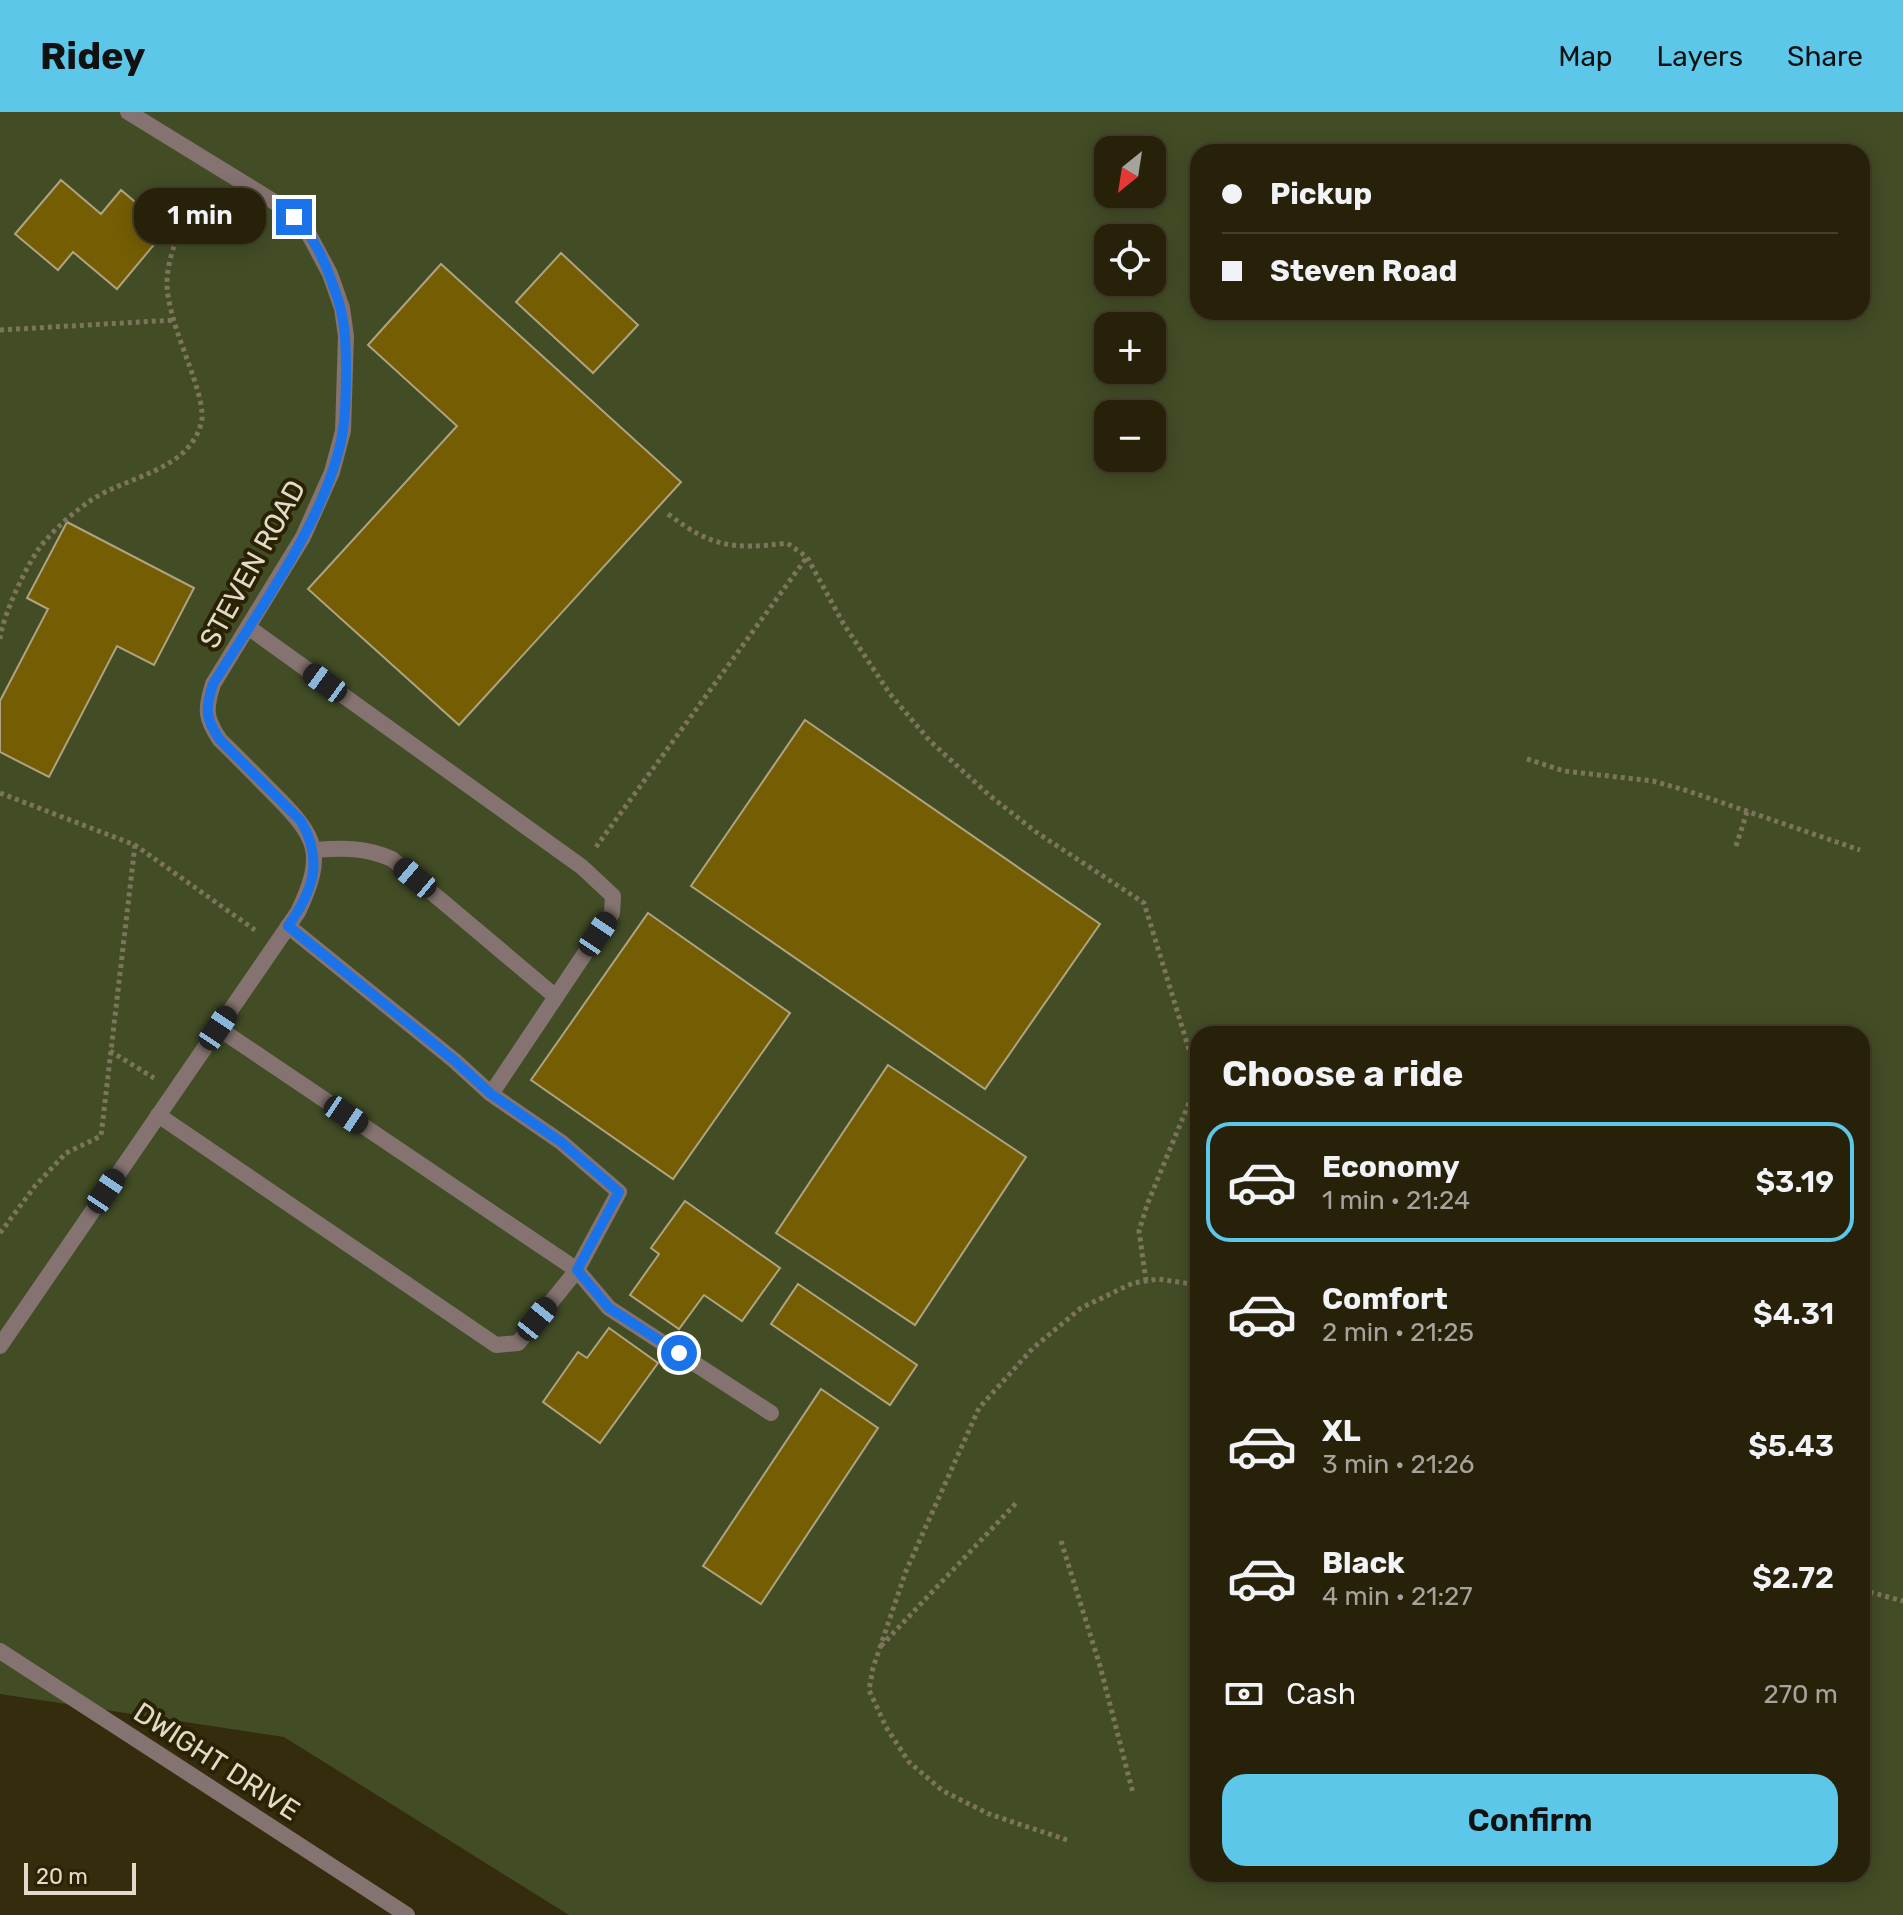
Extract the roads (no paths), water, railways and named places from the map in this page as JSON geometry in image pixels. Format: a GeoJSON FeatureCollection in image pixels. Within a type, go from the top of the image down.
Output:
{"type":"FeatureCollection","features":[{"type":"Feature","properties":{"kind":"street","name":"STEVEN ROAD"},"geometry":{"type":"LineString","coordinates":[[128,112],[281,206],[306,229],[330,274],[342,308],[346,336],[343,431],[332,472],[303,537],[213,684],[206,706],[211,726],[220,740],[301,821],[314,850]]}},
{"type":"Feature","properties":{"kind":"street"},"geometry":{"type":"LineString","coordinates":[[248,627],[582,867],[613,896],[612,913],[491,1094]]}},
{"type":"Feature","properties":{"kind":"street"},"geometry":{"type":"LineString","coordinates":[[0,1346],[288,926],[311,885],[314,850],[354,847],[372,850],[392,859],[556,997]]}},
{"type":"Feature","properties":{"kind":"street"},"geometry":{"type":"LineString","coordinates":[[158,1115],[496,1345],[518,1343],[577,1270],[619,1192],[561,1142],[491,1094],[455,1061],[288,926]]}},
{"type":"Feature","properties":{"kind":"street"},"geometry":{"type":"LineString","coordinates":[[218,1028],[577,1270],[609,1308],[771,1413]]}},
{"type":"Feature","properties":{"kind":"street","name":"DWIGHT DRIVE"},"geometry":{"type":"LineString","coordinates":[[0,1651],[407,1915]]}}]}
